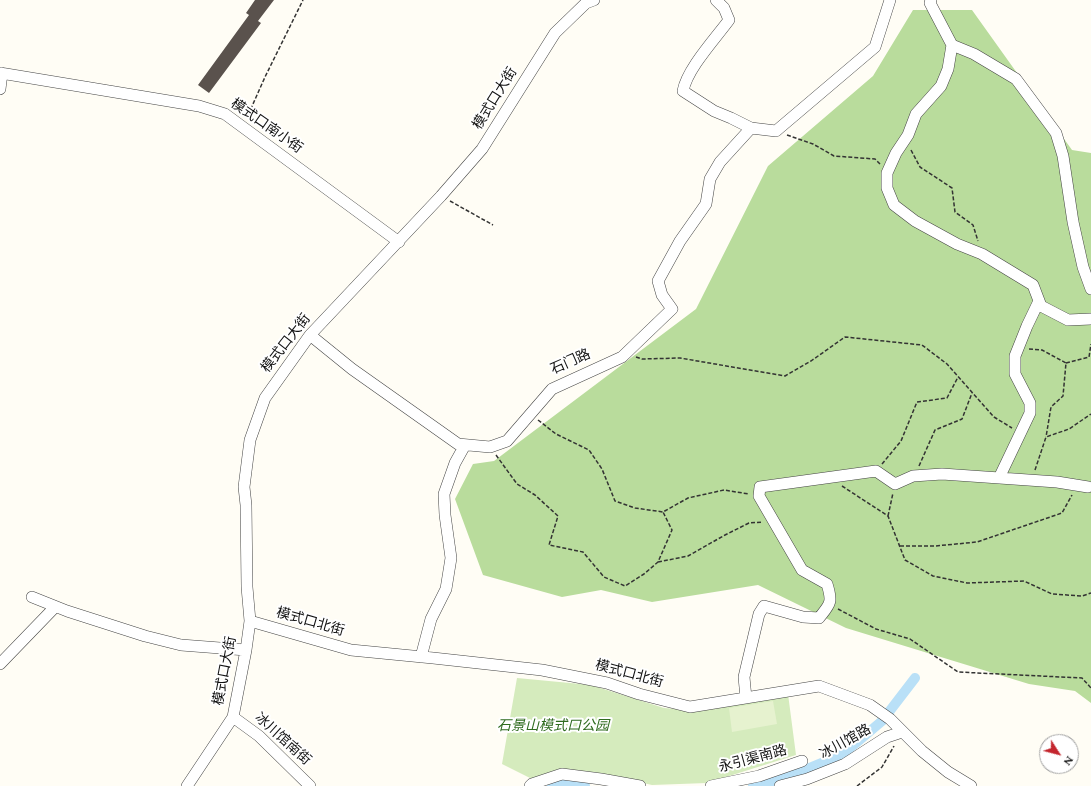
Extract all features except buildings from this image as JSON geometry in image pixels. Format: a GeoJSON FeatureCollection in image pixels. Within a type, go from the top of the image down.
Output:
{"type":"FeatureCollection","features":[{"type":"Feature","properties":{"kind":"street","name":"模式口大街"},"geometry":{"type":"LineString","coordinates":[[187,786],[233,717],[250,621],[247,587],[246,505],[244,487],[250,440],[265,398],[310,335],[399,242],[482,149],[555,32],[586,4],[594,0]]}},
{"type":"Feature","properties":{"kind":"street"},"geometry":{"type":"LineString","coordinates":[[716,0],[724,8],[729,20],[698,60],[684,84],[683,92],[714,111],[751,128],[776,131],[875,47],[890,0]]}},
{"type":"Feature","properties":{"kind":"street"},"geometry":{"type":"LineString","coordinates":[[931,0],[930,3],[952,45],[948,69],[940,86],[916,114],[905,140],[896,153],[887,173],[887,188],[894,205],[915,221],[957,244],[982,254],[1033,285],[1041,306],[1068,320],[1091,319]]}},
{"type":"Feature","properties":{"kind":"street"},"geometry":{"type":"LineString","coordinates":[[952,45],[974,54],[1016,79],[1056,133],[1063,156],[1072,222],[1083,267],[1091,289]]}},
{"type":"Feature","properties":{"kind":"street","name":"模式口南小街"},"geometry":{"type":"LineString","coordinates":[[1,73],[199,106],[225,114],[399,242]]}},
{"type":"Feature","properties":{"kind":"street"},"geometry":{"type":"LineString","coordinates":[[0,89],[1,73]]}},
{"type":"Feature","properties":{"kind":"street","name":"石门路"},"geometry":{"type":"LineString","coordinates":[[310,335],[352,369],[458,444],[490,447],[507,441],[552,389],[622,357],[672,309],[662,295],[658,281],[680,241],[706,204],[710,179],[720,162],[751,128]]}},
{"type":"Feature","properties":{"kind":"street"},"geometry":{"type":"LineString","coordinates":[[999,478],[1030,413],[1030,403],[1016,374],[1016,356],[1027,326],[1039,301]]}},
{"type":"Feature","properties":{"kind":"street"},"geometry":{"type":"LineString","coordinates":[[421,656],[431,619],[446,589],[451,558],[445,515],[444,494],[455,463],[466,445]]}},
{"type":"Feature","properties":{"kind":"street"},"geometry":{"type":"LineString","coordinates":[[746,698],[744,677],[759,614],[764,606],[803,617],[819,618],[829,604],[830,596],[827,584],[802,570],[759,496],[760,487],[876,471],[895,484],[914,476],[942,474],[1057,482],[1082,486]]}},
{"type":"Feature","properties":{"kind":"street"},"geometry":{"type":"LineString","coordinates":[[32,597],[55,607],[144,636],[180,645],[246,650]]}},
{"type":"Feature","properties":{"kind":"street"},"geometry":{"type":"LineString","coordinates":[[0,664],[55,607]]}},
{"type":"Feature","properties":{"kind":"street","name":"模式口北街"},"geometry":{"type":"LineString","coordinates":[[250,621],[351,650],[421,656],[542,670],[607,683],[639,694],[690,707],[819,686],[870,705],[890,719],[922,751],[948,772],[971,786]]}},
{"type":"Feature","properties":{"kind":"street","name":"冰川馆南街"},"geometry":{"type":"LineString","coordinates":[[233,717],[259,736],[310,786]]}},
{"type":"Feature","properties":{"kind":"street","name":"冰川馆路"},"geometry":{"type":"LineString","coordinates":[[780,786],[806,779],[845,764],[887,737],[902,732]]}},
{"type":"Feature","properties":{"kind":"street","name":"永引渠南路"},"geometry":{"type":"LineString","coordinates":[[711,786],[759,776],[802,761]]}},
{"type":"Feature","properties":{"kind":"street"},"geometry":{"type":"LineString","coordinates":[[530,786],[562,774],[640,786]]}},
{"type":"Feature","properties":{"kind":"path"},"geometry":{"type":"LineString","coordinates":[[225,114],[249,113],[303,0]]}},
{"type":"Feature","properties":{"kind":"path"},"geometry":{"type":"LineString","coordinates":[[776,131],[813,144],[834,156],[875,159],[887,173]]}},
{"type":"Feature","properties":{"kind":"path"},"geometry":{"type":"LineString","coordinates":[[905,140],[920,166],[952,188],[955,212],[973,225],[982,254]]}},
{"type":"Feature","properties":{"kind":"path"},"geometry":{"type":"LineString","coordinates":[[441,196],[493,225]]}},
{"type":"Feature","properties":{"kind":"path"},"geometry":{"type":"LineString","coordinates":[[626,353],[642,359],[680,358],[785,376],[811,361],[846,337],[922,345],[947,364],[994,417],[1020,434]]}},
{"type":"Feature","properties":{"kind":"path"},"geometry":{"type":"LineString","coordinates":[[1019,347],[1042,350],[1066,364],[1089,357],[1091,344]]}},
{"type":"Feature","properties":{"kind":"path"},"geometry":{"type":"LineString","coordinates":[[1032,480],[1046,437],[1051,407],[1063,396],[1066,364]]}},
{"type":"Feature","properties":{"kind":"path"},"geometry":{"type":"LineString","coordinates":[[876,471],[901,442],[917,402],[947,398],[958,377]]}},
{"type":"Feature","properties":{"kind":"path"},"geometry":{"type":"LineString","coordinates":[[914,476],[935,430],[962,419],[972,393]]}},
{"type":"Feature","properties":{"kind":"path"},"geometry":{"type":"LineString","coordinates":[[530,414],[556,434],[589,450],[602,469],[615,501],[635,508],[663,512],[688,498],[724,490],[759,496]]}},
{"type":"Feature","properties":{"kind":"path"},"geometry":{"type":"LineString","coordinates":[[1046,437],[1069,429],[1091,414]]}},
{"type":"Feature","properties":{"kind":"path"},"geometry":{"type":"LineString","coordinates":[[490,447],[517,484],[535,495],[558,516],[550,545],[583,552],[604,577],[625,586],[644,574],[658,562],[672,530],[663,512]]}},
{"type":"Feature","properties":{"kind":"path"},"geometry":{"type":"LineString","coordinates":[[895,484],[888,516],[905,560],[933,576],[967,582],[1024,581],[1052,594],[1082,596],[1091,593]]}},
{"type":"Feature","properties":{"kind":"path"},"geometry":{"type":"LineString","coordinates":[[842,486],[888,516]]}},
{"type":"Feature","properties":{"kind":"path"},"geometry":{"type":"LineString","coordinates":[[900,546],[935,546],[977,542],[1062,513],[1082,486]]}},
{"type":"Feature","properties":{"kind":"path"},"geometry":{"type":"LineString","coordinates":[[658,562],[688,556],[749,523],[774,521]]}},
{"type":"Feature","properties":{"kind":"path"},"geometry":{"type":"LineString","coordinates":[[829,604],[876,629],[910,639],[958,672],[1082,678],[1091,688]]}},
{"type":"Feature","properties":{"kind":"path"},"geometry":{"type":"LineString","coordinates":[[857,786],[882,767],[902,732]]}},
{"type":"Feature","properties":{"kind":"green space"},"geometry":{"type":"Polygon","coordinates":[[[913,10],[972,10],[1072,150],[1091,153],[1091,703],[1075,691],[1029,684],[846,628],[758,585],[652,602],[601,590],[562,597],[483,575],[455,499],[473,464],[494,461],[696,309],[768,166],[873,76],[913,10]]]}},
{"type":"Feature","properties":{"kind":"green space","name":"石景山模式口公园"},"geometry":{"type":"Polygon","coordinates":[[[517,678],[591,685],[664,708],[691,710],[788,694],[796,755],[707,783],[652,785],[599,773],[564,770],[532,779],[502,764],[517,678]]]}},
{"type":"Feature","properties":{"kind":"green space"},"geometry":{"type":"Polygon","coordinates":[[[773,701],[777,724],[732,732],[729,708],[773,701]]]}},
{"type":"Feature","properties":{"kind":"waterway"},"geometry":{"type":"LineString","coordinates":[[753,786],[785,778],[843,754],[882,721],[915,678]]}},
{"type":"Feature","properties":{"kind":"waterway"},"geometry":{"type":"LineString","coordinates":[[552,786],[566,782],[585,786]]}}]}
